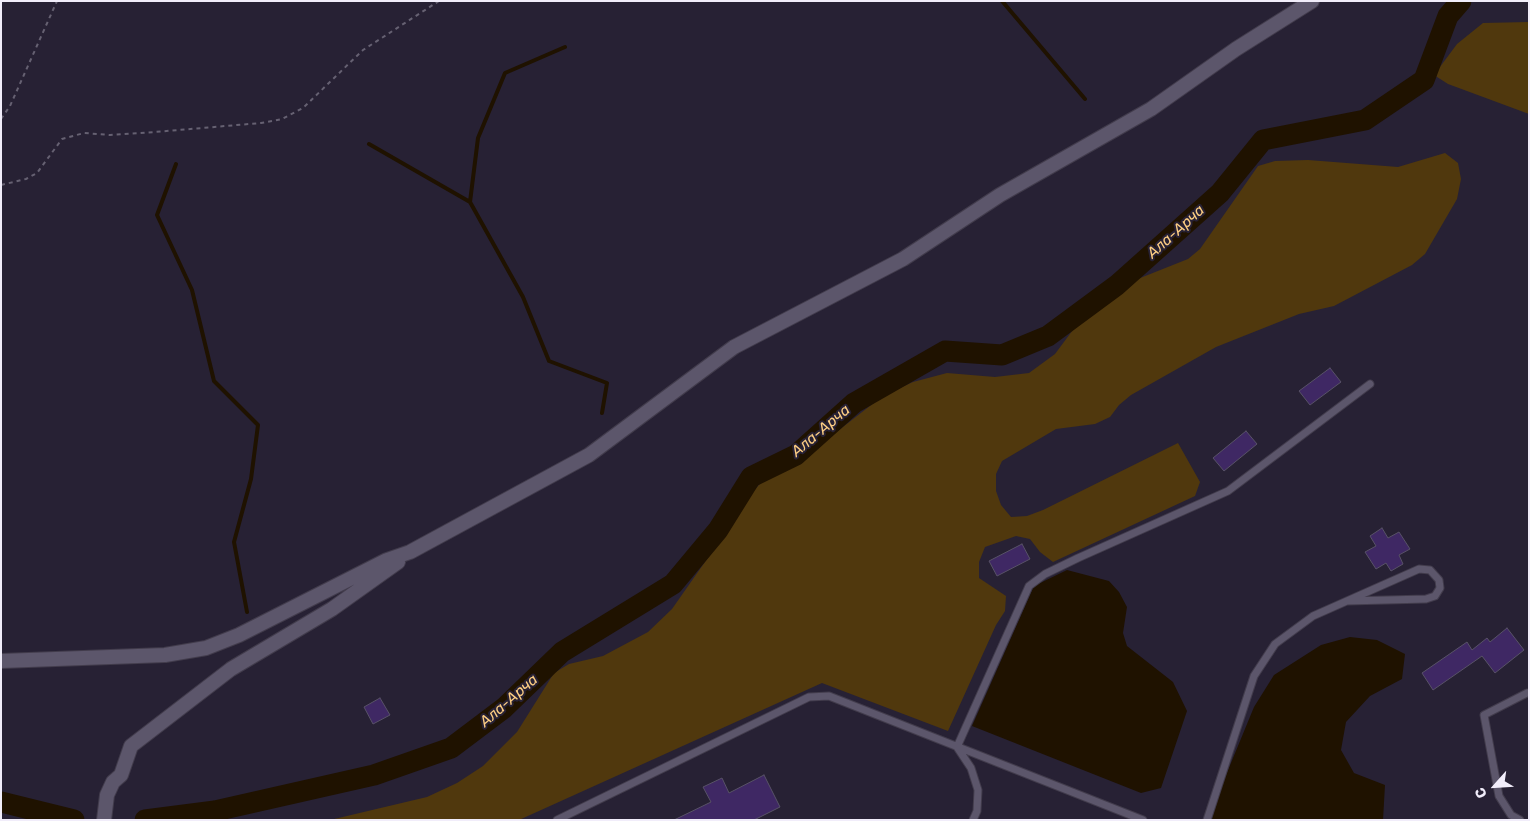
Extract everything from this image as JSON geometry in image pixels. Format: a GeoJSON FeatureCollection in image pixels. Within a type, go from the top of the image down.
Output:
{"type":"FeatureCollection","features":[{"type":"Feature","properties":{"kind":"street"},"geometry":{"type":"LineString","coordinates":[[1,661],[165,656],[206,648],[239,635],[387,560],[410,552],[589,455],[734,347],[903,259],[1000,196],[1151,109],[1236,49],[1312,1]]}},
{"type":"Feature","properties":{"kind":"street"},"geometry":{"type":"LineString","coordinates":[[104,816],[107,795],[113,782],[120,775],[131,746],[231,668],[332,609],[410,552]]}},
{"type":"Feature","properties":{"kind":"lane"},"geometry":{"type":"LineString","coordinates":[[957,747],[1029,586],[1045,574],[1078,558],[1228,491],[1370,384]]}},
{"type":"Feature","properties":{"kind":"lane"},"geometry":{"type":"LineString","coordinates":[[1207,820],[1254,676],[1275,644],[1313,616],[1419,569],[1430,570],[1439,580],[1440,588],[1434,596],[1426,598],[1347,601]]}},
{"type":"Feature","properties":{"kind":"lane"},"geometry":{"type":"LineString","coordinates":[[1520,820],[1511,815],[1499,796],[1484,715],[1527,693]]}},
{"type":"Feature","properties":{"kind":"lane"},"geometry":{"type":"LineString","coordinates":[[557,820],[809,697],[829,696],[1143,820]]}},
{"type":"Feature","properties":{"kind":"lane"},"geometry":{"type":"LineString","coordinates":[[957,747],[971,768],[978,790],[977,811],[973,820]]}},
{"type":"Feature","properties":{"kind":"path"},"geometry":{"type":"LineString","coordinates":[[1,119],[10,106],[57,1]]}},
{"type":"Feature","properties":{"kind":"path"},"geometry":{"type":"LineString","coordinates":[[1,185],[26,180],[37,173],[62,139],[84,133],[155,132],[261,123],[282,119],[303,108],[363,50],[439,1]]}},
{"type":"Feature","properties":{"kind":"shaded area"},"geometry":{"type":"Polygon","coordinates":[[[1529,22],[1529,114],[1448,84],[1434,75],[1457,44],[1483,23],[1529,22]]]}},
{"type":"Feature","properties":{"kind":"shaded area"},"geometry":{"type":"Polygon","coordinates":[[[1445,153],[1458,163],[1461,179],[1457,199],[1425,254],[1412,265],[1334,306],[1299,314],[1216,347],[1131,395],[1119,405],[1110,417],[1095,424],[1056,429],[1002,461],[996,474],[996,491],[1001,505],[1011,517],[1027,516],[1043,510],[1178,443],[1200,482],[1195,496],[1053,562],[1040,552],[1030,539],[1016,536],[985,547],[979,562],[979,578],[1006,596],[1005,611],[996,625],[948,731],[822,683],[519,820],[330,820],[427,797],[457,783],[483,766],[517,732],[554,673],[569,664],[603,656],[648,632],[672,609],[728,529],[746,499],[769,474],[812,451],[884,395],[913,382],[947,373],[995,377],[1029,373],[1055,354],[1084,315],[1110,290],[1188,259],[1200,249],[1258,166],[1275,161],[1308,160],[1398,167],[1445,153]]]}},
{"type":"Feature","properties":{"kind":"shaded area"},"geometry":{"type":"Polygon","coordinates":[[[1067,570],[1109,581],[1119,592],[1127,607],[1123,633],[1127,646],[1173,682],[1187,711],[1161,788],[1141,793],[972,726],[1034,586],[1067,570]]]}},
{"type":"Feature","properties":{"kind":"shaded area"},"geometry":{"type":"Polygon","coordinates":[[[1350,637],[1377,640],[1405,654],[1402,679],[1370,696],[1346,722],[1341,750],[1354,773],[1385,785],[1383,820],[1211,820],[1210,814],[1254,707],[1274,675],[1321,645],[1350,637]]]}},
{"type":"Feature","properties":{"kind":"building"},"geometry":{"type":"Polygon","coordinates":[[[1330,368],[1341,382],[1310,405],[1299,391],[1330,368]]]}},
{"type":"Feature","properties":{"kind":"building"},"geometry":{"type":"Polygon","coordinates":[[[1246,431],[1257,444],[1224,471],[1213,458],[1246,431]]]}},
{"type":"Feature","properties":{"kind":"building"},"geometry":{"type":"Polygon","coordinates":[[[1382,528],[1388,538],[1399,532],[1410,549],[1399,555],[1403,564],[1391,571],[1386,563],[1376,569],[1365,552],[1376,546],[1370,536],[1382,528]]]}},
{"type":"Feature","properties":{"kind":"building"},"geometry":{"type":"Polygon","coordinates":[[[1022,544],[1030,559],[997,576],[989,561],[1022,544]]]}},
{"type":"Feature","properties":{"kind":"building"},"geometry":{"type":"Polygon","coordinates":[[[1507,628],[1524,650],[1495,673],[1482,656],[1433,690],[1422,673],[1467,642],[1472,650],[1487,638],[1490,642],[1507,628]]]}},
{"type":"Feature","properties":{"kind":"building"},"geometry":{"type":"Polygon","coordinates":[[[380,698],[390,715],[373,724],[364,707],[380,698]]]}},
{"type":"Feature","properties":{"kind":"building"},"geometry":{"type":"Polygon","coordinates":[[[764,775],[780,807],[754,820],[674,820],[711,802],[703,787],[722,778],[729,793],[764,775]]]}},
{"type":"Feature","properties":{"kind":"waterway"},"geometry":{"type":"LineString","coordinates":[[1002,1],[1085,99]]}},
{"type":"Feature","properties":{"kind":"waterway","name":"Ала-Арча"},"geometry":{"type":"LineString","coordinates":[[145,820],[215,811],[374,775],[451,748],[504,708],[562,652],[673,584],[718,530],[751,477],[796,455],[854,403],[945,351],[1002,355],[1048,336],[1117,285],[1220,193],[1263,140],[1365,120],[1424,80],[1448,16],[1461,1]]}},
{"type":"Feature","properties":{"kind":"waterway"},"geometry":{"type":"LineString","coordinates":[[565,47],[505,73],[478,138],[470,202],[523,297],[549,361],[607,383],[602,413]]}},
{"type":"Feature","properties":{"kind":"waterway"},"geometry":{"type":"LineString","coordinates":[[369,144],[470,202]]}},
{"type":"Feature","properties":{"kind":"waterway"},"geometry":{"type":"LineString","coordinates":[[176,164],[157,215],[192,290],[214,381],[258,425],[251,479],[234,542],[247,612]]}},
{"type":"Feature","properties":{"kind":"waterway","name":"Ала-Арча"},"geometry":{"type":"LineString","coordinates":[[1,802],[74,820]]}}]}
